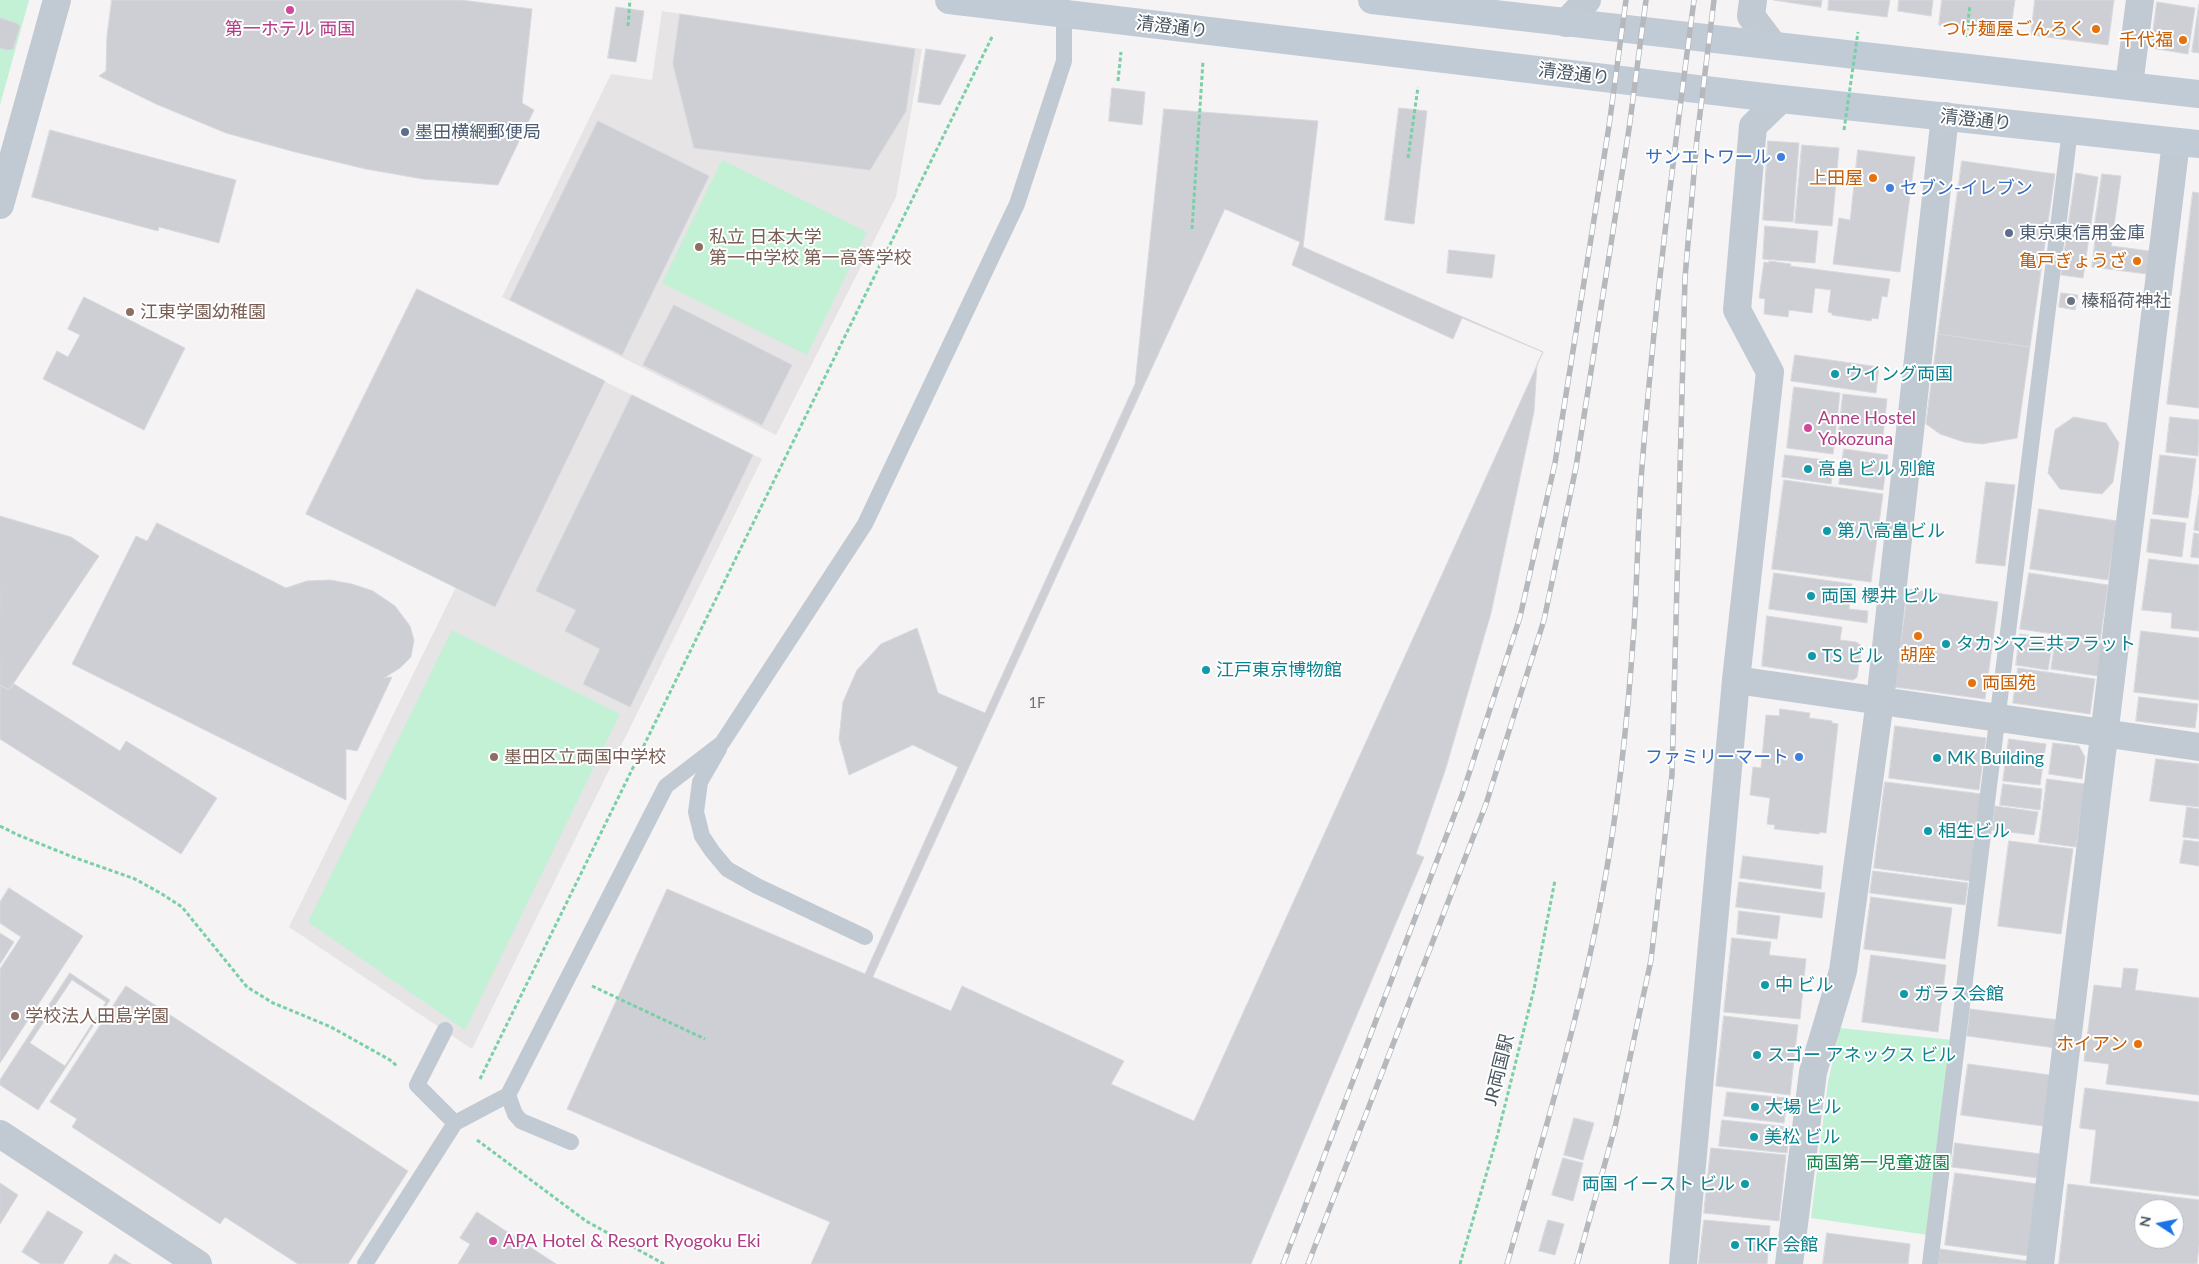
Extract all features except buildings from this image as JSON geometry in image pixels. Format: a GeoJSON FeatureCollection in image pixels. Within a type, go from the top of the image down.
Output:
{"type":"FeatureCollection","features":[{"type":"Feature","properties":{"kind":"main road","name":"清澄通り"},"geometry":{"type":"LineString","coordinates":[[950,0],[1065,7],[1781,99],[2187,143]]}},
{"type":"Feature","properties":{"kind":"main road"},"geometry":{"type":"LineString","coordinates":[[1372,0],[2199,94]]}},
{"type":"Feature","properties":{"kind":"street"},"geometry":{"type":"LineString","coordinates":[[0,205],[58,0]]}},
{"type":"Feature","properties":{"kind":"street"},"geometry":{"type":"LineString","coordinates":[[1566,23],[1587,0]]}},
{"type":"Feature","properties":{"kind":"street"},"geometry":{"type":"LineString","coordinates":[[1753,0],[1751,16],[1772,44]]}},
{"type":"Feature","properties":{"kind":"street"},"geometry":{"type":"LineString","coordinates":[[2129,85],[2140,0]]}},
{"type":"Feature","properties":{"kind":"street"},"geometry":{"type":"LineString","coordinates":[[1683,1264],[1736,680],[1770,372],[1737,310],[1753,126],[1781,99]]}},
{"type":"Feature","properties":{"kind":"street"},"geometry":{"type":"LineString","coordinates":[[1788,1264],[1814,1072],[1843,971],[1880,701],[1945,116]]}},
{"type":"Feature","properties":{"kind":"street"},"geometry":{"type":"LineString","coordinates":[[2040,1264],[2105,734],[2187,143]]}},
{"type":"Feature","properties":{"kind":"street"},"geometry":{"type":"LineString","coordinates":[[1736,680],[2199,747]]}},
{"type":"Feature","properties":{"kind":"street"},"geometry":{"type":"LineString","coordinates":[[0,1134],[198,1264]]}},
{"type":"Feature","properties":{"kind":"lane"},"geometry":{"type":"LineString","coordinates":[[866,937],[727,869],[702,836],[696,812],[700,782],[722,743],[865,524],[974,297],[1017,204],[1064,61],[1065,7]]}},
{"type":"Feature","properties":{"kind":"lane"},"geometry":{"type":"LineString","coordinates":[[1930,1264],[2070,130]]}},
{"type":"Feature","properties":{"kind":"lane"},"geometry":{"type":"LineString","coordinates":[[364,1264],[455,1124],[508,1095],[666,786],[722,743]]}},
{"type":"Feature","properties":{"kind":"lane"},"geometry":{"type":"LineString","coordinates":[[445,1030],[417,1085],[455,1124]]}},
{"type":"Feature","properties":{"kind":"lane"},"geometry":{"type":"LineString","coordinates":[[508,1095],[515,1114],[521,1120],[571,1142]]}},
{"type":"Feature","properties":{"kind":"path"},"geometry":{"type":"LineString","coordinates":[[628,26],[630,0]]}},
{"type":"Feature","properties":{"kind":"path"},"geometry":{"type":"LineString","coordinates":[[1965,40],[1970,5]]}},
{"type":"Feature","properties":{"kind":"path"},"geometry":{"type":"LineString","coordinates":[[1844,130],[1858,32]]}},
{"type":"Feature","properties":{"kind":"path"},"geometry":{"type":"LineString","coordinates":[[664,1264],[586,1221],[455,1124],[477,1085],[994,34]]}},
{"type":"Feature","properties":{"kind":"path"},"geometry":{"type":"LineString","coordinates":[[1118,81],[1121,48]]}},
{"type":"Feature","properties":{"kind":"path"},"geometry":{"type":"LineString","coordinates":[[1192,229],[1204,58]]}},
{"type":"Feature","properties":{"kind":"path"},"geometry":{"type":"LineString","coordinates":[[1408,158],[1418,86]]}},
{"type":"Feature","properties":{"kind":"path"},"geometry":{"type":"LineString","coordinates":[[0,826],[25,838],[135,879],[162,894],[182,907],[247,987],[273,1003],[331,1027],[370,1048],[390,1060],[417,1085]]}},
{"type":"Feature","properties":{"kind":"path","name":"JR両国駅"},"geometry":{"type":"LineString","coordinates":[[1460,1264],[1496,1141],[1529,1008],[1555,880]]}},
{"type":"Feature","properties":{"kind":"path"},"geometry":{"type":"LineString","coordinates":[[617,998],[705,1039]]}},
{"type":"Feature","properties":{"kind":"shaded area","name":"私立 日本大学 第一中学校 第一高等学校"},"geometry":{"type":"Polygon","coordinates":[[[662,11],[922,49],[896,197],[776,435],[502,297],[611,74],[652,80],[662,11]]]}},
{"type":"Feature","properties":{"kind":"shaded area","name":"墨田区立両国中学校"},"geometry":{"type":"Polygon","coordinates":[[[417,289],[762,459],[472,1049],[289,927],[456,587],[306,514],[417,289]]]}},
{"type":"Feature","properties":{"kind":"green space"},"geometry":{"type":"Polygon","coordinates":[[[0,0],[29,0],[0,105],[0,0]]]}},
{"type":"Feature","properties":{"kind":"green space"},"geometry":{"type":"Polygon","coordinates":[[[722,160],[867,232],[807,355],[662,283],[722,160]]]}},
{"type":"Feature","properties":{"kind":"green space"},"geometry":{"type":"Polygon","coordinates":[[[452,630],[620,714],[465,1030],[308,922],[452,630]]]}},
{"type":"Feature","properties":{"kind":"green space","name":"両国第一児童遊園"},"geometry":{"type":"Polygon","coordinates":[[[1840,1028],[1952,1040],[1928,1235],[1811,1218],[1828,1082],[1840,1028]]]}},
{"type":"Feature","properties":{"kind":"railway"},"geometry":{"type":"LineString","coordinates":[[1283,1264],[1462,795],[1520,617],[1555,463],[1609,126],[1626,0]]}},
{"type":"Feature","properties":{"kind":"railway"},"geometry":{"type":"LineString","coordinates":[[1308,1264],[1486,804],[1544,620],[1576,467],[1629,129],[1646,0]]}},
{"type":"Feature","properties":{"kind":"railway"},"geometry":{"type":"LineString","coordinates":[[1507,1264],[1572,1031],[1594,937],[1614,825],[1632,661],[1641,480],[1651,360],[1694,0]]}},
{"type":"Feature","properties":{"kind":"railway"},"geometry":{"type":"LineString","coordinates":[[1577,1264],[1615,1127],[1651,960],[1672,774],[1685,278],[1697,138],[1714,0]]}},
{"type":"Feature","properties":{"kind":"place","name":"第一ホテル 両国"},"geometry":{"type":"Point","coordinates":[290,10]}},
{"type":"Feature","properties":{"kind":"place","name":"つけ麺屋ごんろく"},"geometry":{"type":"Point","coordinates":[2096,29]}},
{"type":"Feature","properties":{"kind":"place","name":"千代福"},"geometry":{"type":"Point","coordinates":[2183,40]}},
{"type":"Feature","properties":{"kind":"place","name":"墨田横網郵便局"},"geometry":{"type":"Point","coordinates":[405,132]}},
{"type":"Feature","properties":{"kind":"place","name":"サンエトワール"},"geometry":{"type":"Point","coordinates":[1781,157]}},
{"type":"Feature","properties":{"kind":"place","name":"上田屋"},"geometry":{"type":"Point","coordinates":[1873,178]}},
{"type":"Feature","properties":{"kind":"place","name":"セブン-イレブン"},"geometry":{"type":"Point","coordinates":[1890,188]}},
{"type":"Feature","properties":{"kind":"place","name":"東京東信用金庫"},"geometry":{"type":"Point","coordinates":[2009,233]}},
{"type":"Feature","properties":{"kind":"place","name":"私立 日本大学 第一中学校 第一高等学校"},"geometry":{"type":"Point","coordinates":[699,247]}},
{"type":"Feature","properties":{"kind":"place","name":"亀戸ぎょうざ"},"geometry":{"type":"Point","coordinates":[2137,261]}},
{"type":"Feature","properties":{"kind":"place","name":"榛稲荷神社"},"geometry":{"type":"Point","coordinates":[2071,301]}},
{"type":"Feature","properties":{"kind":"place","name":"江東学園幼稚園"},"geometry":{"type":"Point","coordinates":[130,312]}},
{"type":"Feature","properties":{"kind":"place","name":"ウイング両国"},"geometry":{"type":"Point","coordinates":[1835,374]}},
{"type":"Feature","properties":{"kind":"place","name":"Anne Hostel Yokozuna"},"geometry":{"type":"Point","coordinates":[1808,428]}},
{"type":"Feature","properties":{"kind":"place","name":"高畠 ビル 別館"},"geometry":{"type":"Point","coordinates":[1808,469]}},
{"type":"Feature","properties":{"kind":"place","name":"第八高畠ビル"},"geometry":{"type":"Point","coordinates":[1827,531]}},
{"type":"Feature","properties":{"kind":"place","name":"両国 櫻井 ビル"},"geometry":{"type":"Point","coordinates":[1811,596]}},
{"type":"Feature","properties":{"kind":"place","name":"胡座"},"geometry":{"type":"Point","coordinates":[1918,636]}},
{"type":"Feature","properties":{"kind":"place","name":"タカシマ三共フラット"},"geometry":{"type":"Point","coordinates":[1946,644]}},
{"type":"Feature","properties":{"kind":"place","name":"TS ビル"},"geometry":{"type":"Point","coordinates":[1812,656]}},
{"type":"Feature","properties":{"kind":"place","name":"江戸東京博物館"},"geometry":{"type":"Point","coordinates":[1206,670]}},
{"type":"Feature","properties":{"kind":"place","name":"両国苑"},"geometry":{"type":"Point","coordinates":[1972,683]}},
{"type":"Feature","properties":{"kind":"place","name":"墨田区立両国中学校"},"geometry":{"type":"Point","coordinates":[494,757]}},
{"type":"Feature","properties":{"kind":"place","name":"ファミリーマート"},"geometry":{"type":"Point","coordinates":[1799,757]}},
{"type":"Feature","properties":{"kind":"place","name":"MK Building"},"geometry":{"type":"Point","coordinates":[1937,758]}},
{"type":"Feature","properties":{"kind":"place","name":"相生ビル"},"geometry":{"type":"Point","coordinates":[1928,831]}},
{"type":"Feature","properties":{"kind":"place","name":"中 ビル"},"geometry":{"type":"Point","coordinates":[1765,985]}},
{"type":"Feature","properties":{"kind":"place","name":"ガラス会館"},"geometry":{"type":"Point","coordinates":[1904,994]}},
{"type":"Feature","properties":{"kind":"place","name":"学校法人田島学園"},"geometry":{"type":"Point","coordinates":[15,1016]}},
{"type":"Feature","properties":{"kind":"place","name":"ホイアン"},"geometry":{"type":"Point","coordinates":[2138,1044]}},
{"type":"Feature","properties":{"kind":"place","name":"スゴー アネックス ビル"},"geometry":{"type":"Point","coordinates":[1757,1055]}},
{"type":"Feature","properties":{"kind":"place","name":"大場 ビル"},"geometry":{"type":"Point","coordinates":[1755,1107]}},
{"type":"Feature","properties":{"kind":"place","name":"美松 ビル"},"geometry":{"type":"Point","coordinates":[1754,1137]}},
{"type":"Feature","properties":{"kind":"place","name":"両国 イースト ビル"},"geometry":{"type":"Point","coordinates":[1745,1184]}},
{"type":"Feature","properties":{"kind":"place","name":"APA Hotel & Resort Ryogoku Eki"},"geometry":{"type":"Point","coordinates":[493,1241]}},
{"type":"Feature","properties":{"kind":"place","name":"TKF 会館"},"geometry":{"type":"Point","coordinates":[1735,1245]}}]}
